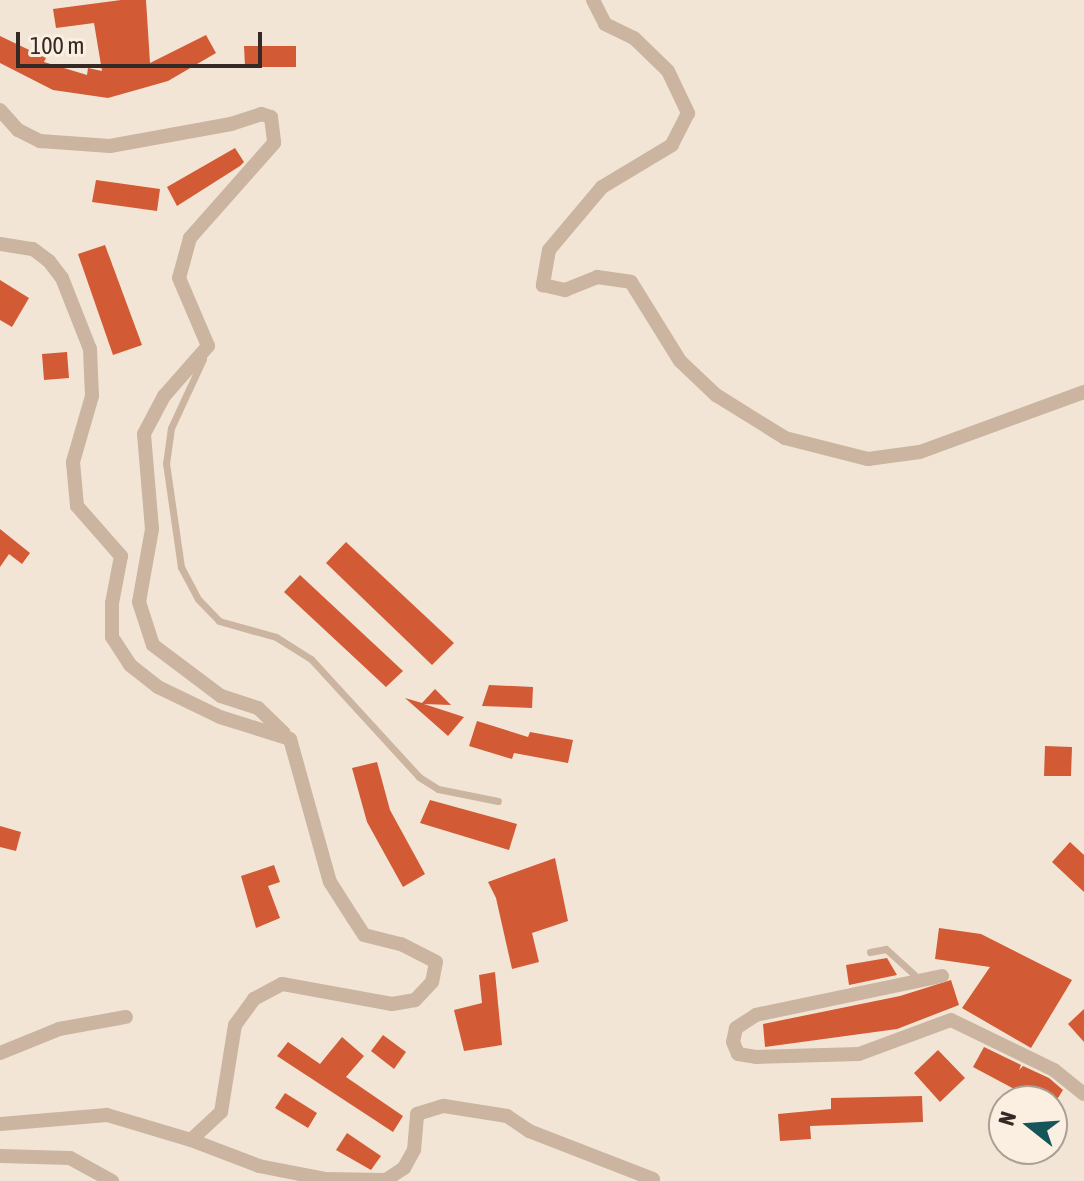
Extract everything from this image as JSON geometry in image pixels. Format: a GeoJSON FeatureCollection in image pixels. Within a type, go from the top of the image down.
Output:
{"type":"FeatureCollection","features":[{"type":"Feature","properties":{"kind":"street"},"geometry":{"type":"LineString","coordinates":[[593,0],[605,24],[634,38],[668,71],[688,113],[672,145],[602,187],[549,250],[543,285],[565,290],[597,277],[631,282],[680,361],[716,395],[785,438],[868,459],[920,452],[1084,392]]}},
{"type":"Feature","properties":{"kind":"street"},"geometry":{"type":"LineString","coordinates":[[0,110],[18,130],[40,141],[110,146],[231,124],[249,116],[271,117],[274,143],[190,238],[179,278],[208,346],[164,396],[144,434],[152,529],[139,602],[142,623],[153,645],[191,675],[221,696],[258,708],[290,739],[330,882],[364,935],[401,944],[436,962],[432,982],[415,1000],[392,1004],[282,984],[254,999],[235,1025],[221,1112],[191,1140]]}},
{"type":"Feature","properties":{"kind":"street"},"geometry":{"type":"LineString","coordinates":[[0,244],[33,249],[49,261],[62,278],[90,349],[92,396],[73,462],[77,506],[121,556],[112,603],[112,637],[130,665],[158,687],[220,717],[290,739]]}},
{"type":"Feature","properties":{"kind":"street"},"geometry":{"type":"LineString","coordinates":[[942,976],[919,979],[821,1005],[756,1015],[736,1028],[733,1042],[738,1054],[756,1057],[859,1054],[951,1020],[1054,1070],[1084,1094]]}},
{"type":"Feature","properties":{"kind":"street"},"geometry":{"type":"LineString","coordinates":[[0,1053],[59,1029],[126,1017]]}},
{"type":"Feature","properties":{"kind":"street"},"geometry":{"type":"LineString","coordinates":[[0,1124],[107,1115],[191,1140],[259,1166],[325,1179],[386,1180],[404,1168],[414,1150],[417,1114],[444,1106],[507,1116],[529,1131],[658,1180]]}},
{"type":"Feature","properties":{"kind":"street"},"geometry":{"type":"LineString","coordinates":[[0,1156],[70,1158],[112,1181]]}},
{"type":"Feature","properties":{"kind":"lane"},"geometry":{"type":"LineString","coordinates":[[208,346],[171,428],[166,463],[181,567],[198,599],[219,621],[276,637],[311,659],[419,777],[438,789],[498,801]]}},
{"type":"Feature","properties":{"kind":"lane"},"geometry":{"type":"LineString","coordinates":[[870,952],[886,949],[919,979]]}},
{"type":"Feature","properties":{"kind":"building"},"geometry":{"type":"Polygon","coordinates":[[[121,0],[146,0],[150,63],[206,35],[216,53],[168,81],[108,98],[53,90],[0,63],[0,36],[46,58],[44,62],[87,75],[88,68],[102,71],[94,23],[56,28],[53,9],[121,0]]]}},
{"type":"Feature","properties":{"kind":"building"},"geometry":{"type":"Polygon","coordinates":[[[244,46],[296,46],[296,67],[245,67],[244,46]]]}},
{"type":"Feature","properties":{"kind":"building"},"geometry":{"type":"Polygon","coordinates":[[[235,148],[244,162],[240,166],[177,206],[167,187],[235,148]]]}},
{"type":"Feature","properties":{"kind":"building"},"geometry":{"type":"Polygon","coordinates":[[[96,180],[160,189],[157,211],[92,202],[96,180]]]}},
{"type":"Feature","properties":{"kind":"building"},"geometry":{"type":"Polygon","coordinates":[[[105,245],[142,345],[113,355],[78,254],[105,245]]]}},
{"type":"Feature","properties":{"kind":"building"},"geometry":{"type":"Polygon","coordinates":[[[0,280],[29,298],[12,327],[0,320],[0,280]]]}},
{"type":"Feature","properties":{"kind":"building"},"geometry":{"type":"Polygon","coordinates":[[[67,352],[69,378],[44,380],[42,354],[67,352]]]}},
{"type":"Feature","properties":{"kind":"building"},"geometry":{"type":"Polygon","coordinates":[[[0,529],[30,553],[22,564],[9,554],[0,567],[0,529]]]}},
{"type":"Feature","properties":{"kind":"building"},"geometry":{"type":"Polygon","coordinates":[[[346,542],[454,643],[432,665],[326,563],[346,542]]]}},
{"type":"Feature","properties":{"kind":"building"},"geometry":{"type":"Polygon","coordinates":[[[300,575],[403,671],[386,687],[284,592],[300,575]]]}},
{"type":"Feature","properties":{"kind":"building"},"geometry":{"type":"Polygon","coordinates":[[[489,685],[533,687],[532,708],[482,706],[489,685]]]}},
{"type":"Feature","properties":{"kind":"building"},"geometry":{"type":"Polygon","coordinates":[[[435,689],[451,705],[424,704],[464,717],[448,736],[405,698],[422,703],[435,689]]]}},
{"type":"Feature","properties":{"kind":"building"},"geometry":{"type":"Polygon","coordinates":[[[477,721],[528,737],[530,732],[573,740],[568,763],[514,753],[512,759],[469,746],[477,721]]]}},
{"type":"Feature","properties":{"kind":"building"},"geometry":{"type":"Polygon","coordinates":[[[1045,746],[1072,747],[1071,776],[1044,776],[1045,746]]]}},
{"type":"Feature","properties":{"kind":"building"},"geometry":{"type":"Polygon","coordinates":[[[377,762],[390,810],[425,874],[403,887],[367,822],[352,768],[377,762]]]}},
{"type":"Feature","properties":{"kind":"building"},"geometry":{"type":"Polygon","coordinates":[[[430,800],[517,824],[509,850],[420,823],[430,800]]]}},
{"type":"Feature","properties":{"kind":"building"},"geometry":{"type":"Polygon","coordinates":[[[0,826],[21,832],[16,851],[0,847],[0,826]]]}},
{"type":"Feature","properties":{"kind":"building"},"geometry":{"type":"Polygon","coordinates":[[[1070,842],[1084,855],[1084,892],[1052,862],[1070,842]]]}},
{"type":"Feature","properties":{"kind":"building"},"geometry":{"type":"Polygon","coordinates":[[[555,858],[568,921],[532,933],[539,962],[512,969],[496,898],[488,882],[555,858]]]}},
{"type":"Feature","properties":{"kind":"building"},"geometry":{"type":"Polygon","coordinates":[[[274,865],[280,882],[268,886],[280,918],[256,928],[241,876],[274,865]]]}},
{"type":"Feature","properties":{"kind":"building"},"geometry":{"type":"Polygon","coordinates":[[[939,928],[981,934],[1072,980],[1031,1048],[962,1008],[990,967],[935,959],[939,928]]]}},
{"type":"Feature","properties":{"kind":"building"},"geometry":{"type":"Polygon","coordinates":[[[887,958],[897,975],[849,985],[846,965],[887,958]]]}},
{"type":"Feature","properties":{"kind":"building"},"geometry":{"type":"Polygon","coordinates":[[[495,972],[502,1045],[464,1051],[454,1010],[482,1003],[479,975],[495,972]]]}},
{"type":"Feature","properties":{"kind":"building"},"geometry":{"type":"Polygon","coordinates":[[[951,980],[959,1005],[897,1029],[765,1047],[763,1024],[900,996],[951,980]]]}},
{"type":"Feature","properties":{"kind":"building"},"geometry":{"type":"Polygon","coordinates":[[[1084,1009],[1084,1042],[1068,1024],[1084,1009]]]}},
{"type":"Feature","properties":{"kind":"building"},"geometry":{"type":"Polygon","coordinates":[[[383,1035],[406,1052],[394,1069],[371,1051],[383,1035]]]}},
{"type":"Feature","properties":{"kind":"building"},"geometry":{"type":"Polygon","coordinates":[[[342,1037],[364,1056],[346,1077],[403,1116],[393,1132],[277,1056],[288,1042],[320,1064],[342,1037]]]}},
{"type":"Feature","properties":{"kind":"building"},"geometry":{"type":"Polygon","coordinates":[[[984,1047],[1021,1065],[1019,1070],[1023,1066],[1057,1085],[1007,1085],[973,1067],[984,1047]]]}},
{"type":"Feature","properties":{"kind":"building"},"geometry":{"type":"Polygon","coordinates":[[[938,1050],[965,1078],[940,1102],[914,1073],[938,1050]]]}},
{"type":"Feature","properties":{"kind":"building"},"geometry":{"type":"Polygon","coordinates":[[[285,1093],[317,1113],[308,1128],[275,1108],[285,1093]]]}},
{"type":"Feature","properties":{"kind":"building"},"geometry":{"type":"Polygon","coordinates":[[[922,1096],[923,1122],[810,1126],[811,1139],[780,1141],[778,1114],[831,1109],[831,1098],[922,1096]]]}},
{"type":"Feature","properties":{"kind":"building"},"geometry":{"type":"Polygon","coordinates":[[[347,1133],[381,1156],[371,1170],[336,1150],[347,1133]]]}}]}
